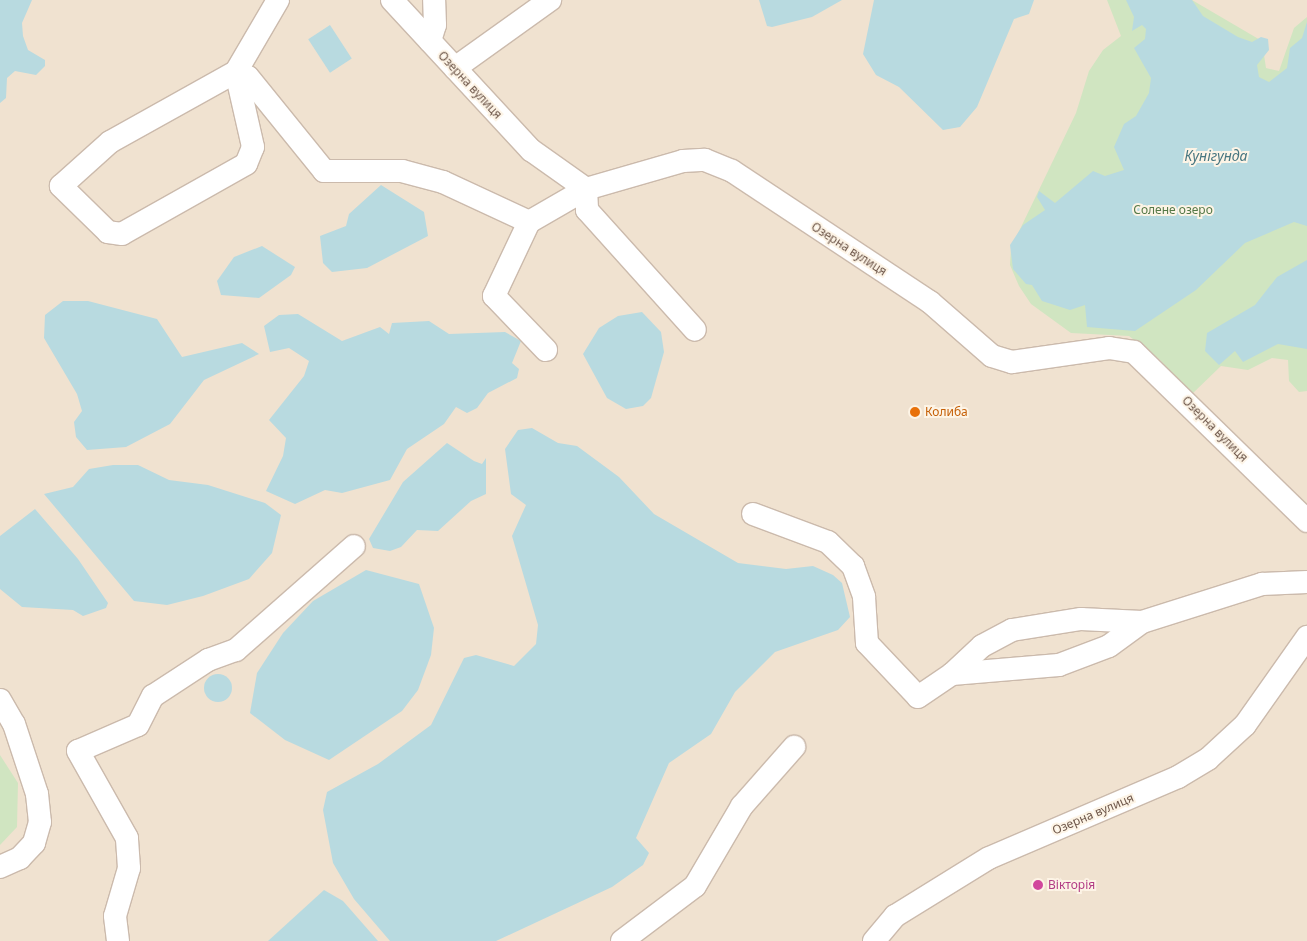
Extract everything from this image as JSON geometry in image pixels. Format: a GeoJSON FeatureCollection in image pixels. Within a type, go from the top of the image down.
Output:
{"type":"FeatureCollection","features":[{"type":"Feature","properties":{"kind":"street"},"geometry":{"type":"LineString","coordinates":[[236,72],[253,147],[246,164],[122,234],[108,232],[61,186],[110,142],[236,72],[278,0]]}},
{"type":"Feature","properties":{"kind":"street","name":"Озерна вулиця"},"geometry":{"type":"LineString","coordinates":[[392,0],[531,150],[586,190],[682,161],[705,160],[732,171],[930,302],[992,356],[1012,362],[1109,348],[1134,352],[1307,521]]}},
{"type":"Feature","properties":{"kind":"street"},"geometry":{"type":"LineString","coordinates":[[430,41],[435,25],[434,0]]}},
{"type":"Feature","properties":{"kind":"street"},"geometry":{"type":"LineString","coordinates":[[455,68],[537,3]]}},
{"type":"Feature","properties":{"kind":"street"},"geometry":{"type":"LineString","coordinates":[[236,72],[248,77],[324,171],[402,170],[443,182],[529,222]]}},
{"type":"Feature","properties":{"kind":"street"},"geometry":{"type":"LineString","coordinates":[[546,350],[494,296],[529,222],[586,190],[587,210],[695,330]]}},
{"type":"Feature","properties":{"kind":"street"},"geometry":{"type":"LineString","coordinates":[[753,514],[828,542],[853,566],[864,597],[867,643],[918,697],[952,674],[982,646],[1012,630],[1081,619],[1142,622]]}},
{"type":"Feature","properties":{"kind":"street"},"geometry":{"type":"LineString","coordinates":[[118,941],[115,916],[129,868],[127,838],[78,751],[138,725],[154,696],[208,660],[236,650],[354,546]]}},
{"type":"Feature","properties":{"kind":"street"},"geometry":{"type":"LineString","coordinates":[[952,674],[1059,665],[1109,646],[1142,622],[1262,584],[1307,582]]}},
{"type":"Feature","properties":{"kind":"street","name":"Озерна вулиця"},"geometry":{"type":"LineString","coordinates":[[874,941],[895,916],[989,858],[1178,777],[1208,759],[1245,725],[1307,637]]}},
{"type":"Feature","properties":{"kind":"street"},"geometry":{"type":"LineString","coordinates":[[0,700],[14,724],[37,794],[40,822],[34,843],[20,858],[0,867]]}},
{"type":"Feature","properties":{"kind":"street"},"geometry":{"type":"LineString","coordinates":[[622,941],[695,886],[742,806],[794,746]]}},
{"type":"Feature","properties":{"kind":"shaded area"},"geometry":{"type":"Polygon","coordinates":[[[0,0],[1307,0],[1307,941],[0,941],[0,0]]]}},
{"type":"Feature","properties":{"kind":"green space","name":"Кунігунда"},"geometry":{"type":"Polygon","coordinates":[[[1107,0],[1192,0],[1262,41],[1266,68],[1279,71],[1294,28],[1307,17],[1307,391],[1299,392],[1289,381],[1288,360],[1272,358],[1248,370],[1221,366],[1192,394],[1159,359],[1129,336],[1071,333],[1031,304],[1019,286],[1010,265],[1011,248],[1076,113],[1089,71],[1103,50],[1121,36],[1107,0]]]}},
{"type":"Feature","properties":{"kind":"green space"},"geometry":{"type":"Polygon","coordinates":[[[0,755],[18,783],[17,827],[0,845],[0,755]]]}},
{"type":"Feature","properties":{"kind":"water"},"geometry":{"type":"Polygon","coordinates":[[[0,0],[32,0],[22,23],[23,36],[28,50],[45,60],[45,66],[36,75],[15,71],[7,78],[6,98],[0,103],[0,0]]]}},
{"type":"Feature","properties":{"kind":"water"},"geometry":{"type":"Polygon","coordinates":[[[759,0],[842,0],[812,17],[772,27],[767,26],[759,0]]]}},
{"type":"Feature","properties":{"kind":"water"},"geometry":{"type":"Polygon","coordinates":[[[874,0],[1034,0],[1029,14],[1014,19],[977,107],[960,127],[943,130],[899,87],[876,75],[863,54],[874,0]]]}},
{"type":"Feature","properties":{"kind":"water","name":"Кунігунда"},"geometry":{"type":"Polygon","coordinates":[[[1126,0],[1192,0],[1203,16],[1238,37],[1252,42],[1261,37],[1268,39],[1269,50],[1257,65],[1259,77],[1269,82],[1287,68],[1290,48],[1302,38],[1307,22],[1307,226],[1294,222],[1245,243],[1196,290],[1135,331],[1087,327],[1085,305],[1070,310],[1042,301],[1032,285],[1026,284],[1013,269],[1010,245],[1023,225],[1045,210],[1037,197],[1039,191],[1055,203],[1093,171],[1105,176],[1124,170],[1114,147],[1124,124],[1136,116],[1149,93],[1151,78],[1134,48],[1145,39],[1146,29],[1142,25],[1132,31],[1134,17],[1126,0]]]}},
{"type":"Feature","properties":{"kind":"water"},"geometry":{"type":"Polygon","coordinates":[[[330,25],[352,59],[330,73],[308,39],[330,25]]]}},
{"type":"Feature","properties":{"kind":"water"},"geometry":{"type":"Polygon","coordinates":[[[381,185],[424,212],[428,236],[367,268],[332,272],[323,263],[320,236],[346,226],[349,214],[381,185]]]}},
{"type":"Feature","properties":{"kind":"water"},"geometry":{"type":"Polygon","coordinates":[[[262,246],[295,267],[291,275],[259,298],[221,295],[217,281],[234,257],[262,246]]]}},
{"type":"Feature","properties":{"kind":"water"},"geometry":{"type":"Polygon","coordinates":[[[1307,260],[1307,349],[1278,344],[1243,362],[1235,351],[1219,365],[1205,351],[1207,333],[1255,305],[1277,277],[1307,260]]]}},
{"type":"Feature","properties":{"kind":"water"},"geometry":{"type":"Polygon","coordinates":[[[63,301],[88,301],[157,319],[182,357],[242,343],[259,354],[204,380],[170,424],[126,447],[87,450],[76,437],[74,422],[82,411],[77,394],[44,338],[45,315],[63,301]]]}},
{"type":"Feature","properties":{"kind":"water"},"geometry":{"type":"Polygon","coordinates":[[[642,312],[661,332],[664,352],[651,398],[643,406],[626,409],[607,398],[583,354],[599,328],[618,316],[642,312]]]}},
{"type":"Feature","properties":{"kind":"water"},"geometry":{"type":"Polygon","coordinates":[[[298,314],[342,341],[380,327],[389,334],[392,323],[429,321],[449,334],[505,332],[521,341],[512,363],[519,369],[517,378],[488,393],[477,408],[467,413],[456,407],[444,424],[407,449],[390,480],[342,493],[325,490],[295,504],[266,491],[283,456],[286,438],[269,420],[304,376],[309,361],[289,348],[270,352],[264,326],[279,315],[298,314]]]}},
{"type":"Feature","properties":{"kind":"water"},"geometry":{"type":"Polygon","coordinates":[[[532,428],[558,443],[577,446],[619,477],[654,514],[738,563],[786,569],[813,566],[833,575],[842,583],[850,617],[838,630],[775,652],[735,692],[711,734],[669,763],[636,838],[649,853],[643,865],[612,887],[496,941],[390,941],[354,899],[333,863],[323,810],[327,792],[378,764],[431,725],[464,658],[476,655],[514,666],[536,644],[538,625],[512,536],[526,505],[511,494],[505,449],[518,430],[532,428]]]}},
{"type":"Feature","properties":{"kind":"water"},"geometry":{"type":"Polygon","coordinates":[[[447,443],[474,461],[482,464],[486,458],[486,494],[471,501],[438,531],[417,530],[401,547],[390,551],[373,548],[369,539],[403,482],[447,443]]]}},
{"type":"Feature","properties":{"kind":"water"},"geometry":{"type":"Polygon","coordinates":[[[113,465],[138,465],[169,480],[208,485],[265,503],[281,515],[272,553],[249,579],[203,596],[167,605],[134,601],[44,494],[73,487],[89,469],[113,465]]]}},
{"type":"Feature","properties":{"kind":"water"},"geometry":{"type":"Polygon","coordinates":[[[35,509],[78,559],[108,603],[106,608],[83,616],[73,610],[22,607],[0,589],[0,536],[35,509]]]}},
{"type":"Feature","properties":{"kind":"water"},"geometry":{"type":"Polygon","coordinates":[[[366,570],[419,584],[434,628],[431,655],[418,690],[402,711],[329,760],[285,740],[250,713],[257,673],[283,633],[313,601],[366,570]]]}},
{"type":"Feature","properties":{"kind":"water"},"geometry":{"type":"Polygon","coordinates":[[[218,674],[228,678],[232,688],[228,698],[218,702],[208,698],[204,688],[208,678],[218,674]]]}},
{"type":"Feature","properties":{"kind":"water"},"geometry":{"type":"Polygon","coordinates":[[[324,890],[343,901],[378,941],[268,941],[324,890]]]}},
{"type":"Feature","properties":{"kind":"place","name":"Колиба"},"geometry":{"type":"Point","coordinates":[915,412]}},
{"type":"Feature","properties":{"kind":"place","name":"Вікторія"},"geometry":{"type":"Point","coordinates":[1038,885]}},
{"type":"Feature","properties":{"kind":"park label","name":"Солене озеро"},"geometry":{"type":"Point","coordinates":[1173,210]}}]}
